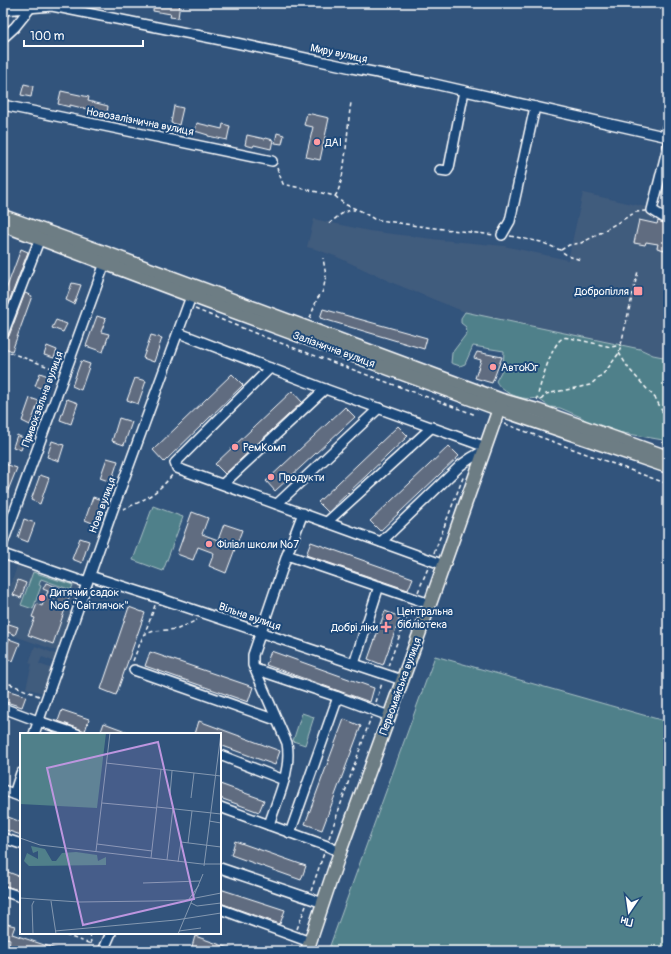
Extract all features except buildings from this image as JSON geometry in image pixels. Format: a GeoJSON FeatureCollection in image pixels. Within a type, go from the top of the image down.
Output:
{"type":"FeatureCollection","features":[{"type":"Feature","properties":{"kind":"main road","name":"Залізнична вулиця"},"geometry":{"type":"LineString","coordinates":[[3,216],[191,296],[307,328],[500,404]]}},
{"type":"Feature","properties":{"kind":"main road","name":"Залізнична вулиця"},"geometry":{"type":"LineString","coordinates":[[3,225],[191,296],[500,404],[667,460]]}},
{"type":"Feature","properties":{"kind":"main road","name":"Первомайська вулиця"},"geometry":{"type":"LineString","coordinates":[[309,947],[340,852],[486,448],[500,404]]}},
{"type":"Feature","properties":{"kind":"street","name":"Миру вулиця"},"geometry":{"type":"LineString","coordinates":[[3,10],[52,6],[464,90],[667,137]]}},
{"type":"Feature","properties":{"kind":"street"},"geometry":{"type":"LineString","coordinates":[[3,38],[15,28],[31,7]]}},
{"type":"Feature","properties":{"kind":"street"},"geometry":{"type":"LineString","coordinates":[[440,170],[447,171],[449,168],[464,90]]}},
{"type":"Feature","properties":{"kind":"street","name":"Новозалізнична вулиця"},"geometry":{"type":"LineString","coordinates":[[3,105],[272,161]]}},
{"type":"Feature","properties":{"kind":"street"},"geometry":{"type":"LineString","coordinates":[[502,235],[510,221],[535,107]]}},
{"type":"Feature","properties":{"kind":"street"},"geometry":{"type":"LineString","coordinates":[[667,137],[668,125]]}},
{"type":"Feature","properties":{"kind":"street"},"geometry":{"type":"LineString","coordinates":[[668,146],[652,210],[663,217],[668,218]]}},
{"type":"Feature","properties":{"kind":"street"},"geometry":{"type":"LineString","coordinates":[[3,334],[40,238]]}},
{"type":"Feature","properties":{"kind":"street","name":"Привокзальна вулиця"},"geometry":{"type":"LineString","coordinates":[[3,543],[105,263]]}},
{"type":"Feature","properties":{"kind":"street","name":"Нова вулиця"},"geometry":{"type":"LineString","coordinates":[[34,733],[112,512],[191,296]]}},
{"type":"Feature","properties":{"kind":"street"},"geometry":{"type":"LineString","coordinates":[[178,333],[486,448]]}},
{"type":"Feature","properties":{"kind":"street"},"geometry":{"type":"LineString","coordinates":[[270,368],[175,463],[177,468],[444,565]]}},
{"type":"Feature","properties":{"kind":"street"},"geometry":{"type":"LineString","coordinates":[[223,484],[325,389]]}},
{"type":"Feature","properties":{"kind":"street"},"geometry":{"type":"LineString","coordinates":[[277,504],[379,408]]}},
{"type":"Feature","properties":{"kind":"street"},"geometry":{"type":"LineString","coordinates":[[327,522],[432,427]]}},
{"type":"Feature","properties":{"kind":"street"},"geometry":{"type":"LineString","coordinates":[[381,542],[461,466],[486,448]]}},
{"type":"Feature","properties":{"kind":"street"},"geometry":{"type":"LineString","coordinates":[[269,825],[288,767],[288,753],[287,743],[253,665],[254,655],[287,554],[303,513]]}},
{"type":"Feature","properties":{"kind":"street","name":"Вільна вулиця"},"geometry":{"type":"LineString","coordinates":[[3,554],[88,580],[153,596],[402,680]]}},
{"type":"Feature","properties":{"kind":"street"},"geometry":{"type":"LineString","coordinates":[[287,554],[430,604]]}},
{"type":"Feature","properties":{"kind":"street"},"geometry":{"type":"LineString","coordinates":[[354,664],[379,586]]}},
{"type":"Feature","properties":{"kind":"street"},"geometry":{"type":"LineString","coordinates":[[255,669],[390,716]]}},
{"type":"Feature","properties":{"kind":"street"},"geometry":{"type":"LineString","coordinates":[[134,670],[276,720]]}},
{"type":"Feature","properties":{"kind":"street"},"geometry":{"type":"LineString","coordinates":[[290,833],[338,697]]}},
{"type":"Feature","properties":{"kind":"street"},"geometry":{"type":"LineString","coordinates":[[3,708],[38,722],[74,733]]}},
{"type":"Feature","properties":{"kind":"street"},"geometry":{"type":"LineString","coordinates":[[221,755],[284,780]]}},
{"type":"Feature","properties":{"kind":"street"},"geometry":{"type":"LineString","coordinates":[[3,790],[18,796],[20,781]]}},
{"type":"Feature","properties":{"kind":"street"},"geometry":{"type":"LineString","coordinates":[[221,807],[340,852]]}},
{"type":"Feature","properties":{"kind":"street"},"geometry":{"type":"LineString","coordinates":[[3,838],[20,844]]}},
{"type":"Feature","properties":{"kind":"street"},"geometry":{"type":"LineString","coordinates":[[221,868],[323,903]]}},
{"type":"Feature","properties":{"kind":"street"},"geometry":{"type":"LineString","coordinates":[[3,891],[20,898]]}},
{"type":"Feature","properties":{"kind":"street"},"geometry":{"type":"LineString","coordinates":[[221,909],[309,947]]}},
{"type":"Feature","properties":{"kind":"street"},"geometry":{"type":"LineString","coordinates":[[104,951],[111,934]]}},
{"type":"Feature","properties":{"kind":"path"},"geometry":{"type":"LineString","coordinates":[[668,39],[666,52],[668,56]]}},
{"type":"Feature","properties":{"kind":"path"},"geometry":{"type":"LineString","coordinates":[[335,196],[339,192],[344,169],[348,117],[351,103]]}},
{"type":"Feature","properties":{"kind":"path"},"geometry":{"type":"LineString","coordinates":[[272,161],[277,166],[283,184],[335,196],[344,204],[374,218],[475,233],[523,237],[541,242],[561,250],[568,256],[581,260]]}},
{"type":"Feature","properties":{"kind":"path"},"geometry":{"type":"LineString","coordinates":[[329,224],[342,213],[349,210],[357,210]]}},
{"type":"Feature","properties":{"kind":"path"},"geometry":{"type":"LineString","coordinates":[[561,250],[569,245],[581,243],[594,237],[636,212],[652,210]]}},
{"type":"Feature","properties":{"kind":"path"},"geometry":{"type":"LineString","coordinates":[[307,328],[314,306],[323,291],[326,276],[323,258]]}},
{"type":"Feature","properties":{"kind":"path"},"geometry":{"type":"LineString","coordinates":[[621,345],[611,347],[570,338],[563,338],[558,342],[550,356],[537,398],[539,404],[546,394],[590,385],[606,371],[618,353],[621,345],[638,271]]}},
{"type":"Feature","properties":{"kind":"path"},"geometry":{"type":"LineString","coordinates":[[191,296],[267,338],[476,415]]}},
{"type":"Feature","properties":{"kind":"path"},"geometry":{"type":"LineString","coordinates":[[3,350],[64,373]]}},
{"type":"Feature","properties":{"kind":"path"},"geometry":{"type":"LineString","coordinates":[[618,353],[656,399],[664,415],[667,435],[667,460]]}},
{"type":"Feature","properties":{"kind":"path"},"geometry":{"type":"LineString","coordinates":[[501,423],[668,484]]}},
{"type":"Feature","properties":{"kind":"path"},"geometry":{"type":"LineString","coordinates":[[112,512],[133,505],[149,497],[166,483],[177,468]]}},
{"type":"Feature","properties":{"kind":"path"},"geometry":{"type":"LineString","coordinates":[[134,670],[132,663],[150,621],[155,604],[153,596]]}},
{"type":"Feature","properties":{"kind":"path"},"geometry":{"type":"LineString","coordinates":[[143,635],[154,631],[178,628],[207,614]]}},
{"type":"Feature","properties":{"kind":"path"},"geometry":{"type":"LineString","coordinates":[[3,682],[46,699]]}},
{"type":"Feature","properties":{"kind":"path"},"geometry":{"type":"LineString","coordinates":[[63,934],[91,944]]}},
{"type":"Feature","properties":{"kind":"path"},"geometry":{"type":"LineString","coordinates":[[90,934],[91,944],[96,951]]}},
{"type":"Feature","properties":{"kind":"shaded area"},"geometry":{"type":"Polygon","coordinates":[[[583,193],[668,212],[668,358],[653,355],[640,349],[465,312],[393,283],[335,256],[307,247],[314,219],[369,231],[504,246],[568,260],[583,193]]]}},
{"type":"Feature","properties":{"kind":"shaded area","name":"Дитячий садок №6 \"Світлячок\""},"geometry":{"type":"Polygon","coordinates":[[[17,566],[80,586],[58,651],[3,632],[3,609],[17,566]]]}},
{"type":"Feature","properties":{"kind":"shaded area"},"geometry":{"type":"Polygon","coordinates":[[[35,646],[58,655],[55,662],[42,657],[39,664],[53,669],[50,681],[47,681],[43,693],[26,688],[32,664],[29,663],[35,646]]]}},
{"type":"Feature","properties":{"kind":"green space"},"geometry":{"type":"Polygon","coordinates":[[[465,312],[640,349],[653,355],[668,358],[668,446],[664,444],[663,440],[617,432],[588,422],[581,417],[560,408],[550,407],[537,398],[532,399],[514,396],[508,393],[499,386],[496,381],[503,368],[504,351],[473,346],[465,364],[460,366],[451,363],[452,353],[467,333],[466,327],[461,323],[461,318],[465,312]]]}},
{"type":"Feature","properties":{"kind":"green space"},"geometry":{"type":"Polygon","coordinates":[[[153,506],[183,517],[163,571],[133,560],[153,506]]]}},
{"type":"Feature","properties":{"kind":"green space"},"geometry":{"type":"Polygon","coordinates":[[[33,572],[73,585],[71,590],[41,579],[39,585],[41,586],[33,609],[21,605],[33,572]]]}},
{"type":"Feature","properties":{"kind":"green space"},"geometry":{"type":"Polygon","coordinates":[[[435,656],[668,722],[668,951],[328,951],[435,656]]]}},
{"type":"Feature","properties":{"kind":"green space"},"geometry":{"type":"Polygon","coordinates":[[[302,713],[314,717],[305,745],[293,741],[302,713]]]}},
{"type":"Feature","properties":{"kind":"place","name":"ДАІ"},"geometry":{"type":"Point","coordinates":[317,142]}},
{"type":"Feature","properties":{"kind":"place","name":"Добропілля"},"geometry":{"type":"Point","coordinates":[638,291]}},
{"type":"Feature","properties":{"kind":"place","name":"АвтоЮг"},"geometry":{"type":"Point","coordinates":[493,367]}},
{"type":"Feature","properties":{"kind":"place","name":"РемКомп"},"geometry":{"type":"Point","coordinates":[235,447]}},
{"type":"Feature","properties":{"kind":"place","name":"Продукти"},"geometry":{"type":"Point","coordinates":[271,477]}},
{"type":"Feature","properties":{"kind":"place","name":"Філіал школи №7"},"geometry":{"type":"Point","coordinates":[209,544]}},
{"type":"Feature","properties":{"kind":"place","name":"Дитячий садок №6 \"Світлячок\""},"geometry":{"type":"Point","coordinates":[42,598]}},
{"type":"Feature","properties":{"kind":"place","name":"Центральна бібліотека"},"geometry":{"type":"Point","coordinates":[389,617]}},
{"type":"Feature","properties":{"kind":"place","name":"Добрі ліки"},"geometry":{"type":"Point","coordinates":[386,627]}}]}
